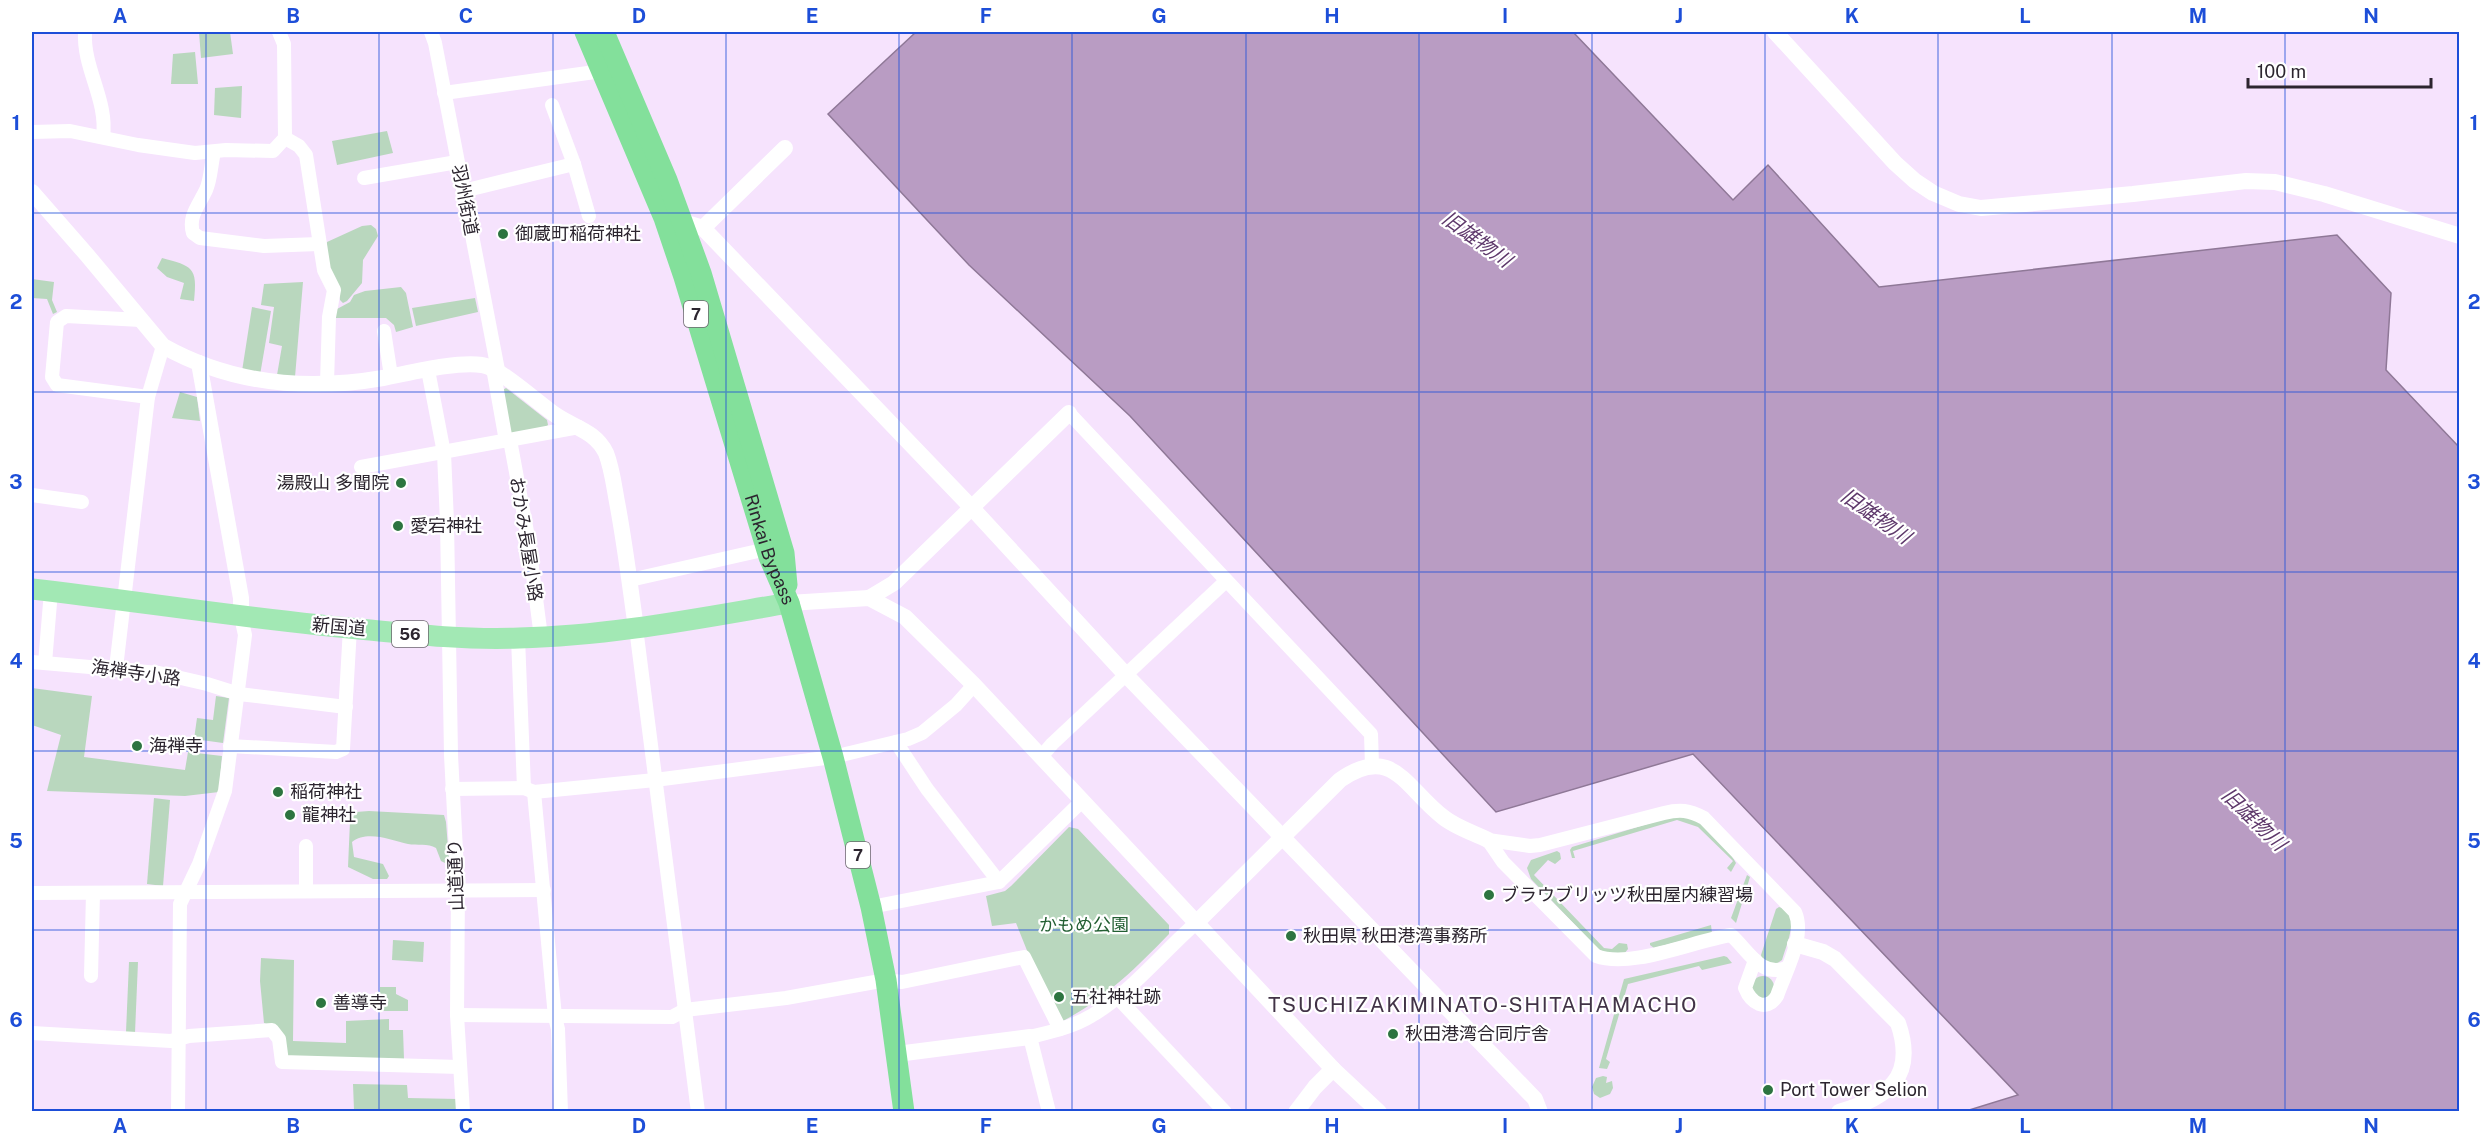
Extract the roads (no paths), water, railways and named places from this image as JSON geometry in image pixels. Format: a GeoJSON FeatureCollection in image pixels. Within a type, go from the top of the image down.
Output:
{"type":"FeatureCollection","features":[{"type":"Feature","properties":{"kind":"highway","name":"Rinkai Bypass"},"geometry":{"type":"LineString","coordinates":[[585,32],[672,219],[701,273],[784,553],[789,603]]}},
{"type":"Feature","properties":{"kind":"highway","name":"Rinkai Bypass"},"geometry":{"type":"LineString","coordinates":[[604,32],[667,180],[672,219],[684,277],[766,549],[789,603]]}},
{"type":"Feature","properties":{"kind":"highway","name":"7"},"geometry":{"type":"LineString","coordinates":[[789,603],[871,907],[886,980],[904,1112]]}},
{"type":"Feature","properties":{"kind":"main road","name":"新国道"},"geometry":{"type":"LineString","coordinates":[[41,590],[242,617],[451,638],[518,639],[636,628],[789,603]]}},
{"type":"Feature","properties":{"kind":"street"},"geometry":{"type":"LineString","coordinates":[[85,32],[87,61],[103,107],[105,123],[103,137]]}},
{"type":"Feature","properties":{"kind":"street"},"geometry":{"type":"LineString","coordinates":[[32,132],[70,131],[138,145],[195,153],[273,151],[285,138],[284,44],[279,32]]}},
{"type":"Feature","properties":{"kind":"street","name":"羽州街道"},"geometry":{"type":"LineString","coordinates":[[431,32],[463,190],[508,440]]}},
{"type":"Feature","properties":{"kind":"street"},"geometry":{"type":"LineString","coordinates":[[1775,32],[1895,163],[1933,193],[1959,204],[1981,208],[2246,181],[2275,182],[2324,194],[2460,236]]}},
{"type":"Feature","properties":{"kind":"street"},"geometry":{"type":"LineString","coordinates":[[444,93],[602,71]]}},
{"type":"Feature","properties":{"kind":"street"},"geometry":{"type":"LineString","coordinates":[[552,105],[574,164],[588,216]]}},
{"type":"Feature","properties":{"kind":"street"},"geometry":{"type":"LineString","coordinates":[[285,138],[299,146],[306,155],[324,270],[334,290],[329,317],[327,383]]}},
{"type":"Feature","properties":{"kind":"street"},"geometry":{"type":"LineString","coordinates":[[702,228],[785,148]]}},
{"type":"Feature","properties":{"kind":"street"},"geometry":{"type":"LineString","coordinates":[[214,152],[206,189],[196,205],[191,225],[193,233],[200,238],[264,246],[319,244]]}},
{"type":"Feature","properties":{"kind":"street"},"geometry":{"type":"LineString","coordinates":[[364,178],[457,162]]}},
{"type":"Feature","properties":{"kind":"street"},"geometry":{"type":"LineString","coordinates":[[463,190],[574,164]]}},
{"type":"Feature","properties":{"kind":"street"},"geometry":{"type":"LineString","coordinates":[[32,192],[163,346],[199,363],[238,377],[282,383],[327,383],[483,364],[496,369],[539,404],[563,420],[591,433],[606,454],[630,580],[698,1112]]}},
{"type":"Feature","properties":{"kind":"street"},"geometry":{"type":"LineString","coordinates":[[672,219],[702,228],[972,508],[1125,674],[1535,1099],[1540,1112]]}},
{"type":"Feature","properties":{"kind":"street"},"geometry":{"type":"LineString","coordinates":[[141,320],[66,316],[57,322],[52,376],[57,385],[148,396]]}},
{"type":"Feature","properties":{"kind":"street"},"geometry":{"type":"LineString","coordinates":[[384,331],[391,376]]}},
{"type":"Feature","properties":{"kind":"street"},"geometry":{"type":"LineString","coordinates":[[116,668],[148,396],[163,346]]}},
{"type":"Feature","properties":{"kind":"street"},"geometry":{"type":"LineString","coordinates":[[178,1112],[180,904],[199,864],[225,791],[245,635],[241,598],[199,363]]}},
{"type":"Feature","properties":{"kind":"street","name":"山道通り"},"geometry":{"type":"LineString","coordinates":[[428,370],[444,453],[451,638],[452,789],[458,889],[457,1015],[463,1112]]}},
{"type":"Feature","properties":{"kind":"street"},"geometry":{"type":"LineString","coordinates":[[789,603],[869,598],[894,583],[1069,413],[1371,734],[1372,765]]}},
{"type":"Feature","properties":{"kind":"street"},"geometry":{"type":"LineString","coordinates":[[361,467],[579,427]]}},
{"type":"Feature","properties":{"kind":"street","name":"おかみ長屋小路"},"geometry":{"type":"LineString","coordinates":[[508,440],[528,537],[540,637]]}},
{"type":"Feature","properties":{"kind":"street"},"geometry":{"type":"LineString","coordinates":[[32,495],[82,502]]}},
{"type":"Feature","properties":{"kind":"street"},"geometry":{"type":"LineString","coordinates":[[630,580],[766,549]]}},
{"type":"Feature","properties":{"kind":"street"},"geometry":{"type":"LineString","coordinates":[[1041,757],[1125,674],[1226,581]]}},
{"type":"Feature","properties":{"kind":"street"},"geometry":{"type":"LineString","coordinates":[[38,662],[41,590]]}},
{"type":"Feature","properties":{"kind":"street"},"geometry":{"type":"LineString","coordinates":[[869,598],[905,617],[974,685],[1333,1069],[1379,1112]]}},
{"type":"Feature","properties":{"kind":"street"},"geometry":{"type":"LineString","coordinates":[[230,746],[336,752],[343,749],[350,628]]}},
{"type":"Feature","properties":{"kind":"street"},"geometry":{"type":"LineString","coordinates":[[518,639],[529,790],[544,890],[558,1029],[561,1112]]}},
{"type":"Feature","properties":{"kind":"street","name":"海禅寺小路"},"geometry":{"type":"LineString","coordinates":[[38,662],[159,673],[239,694],[346,707]]}},
{"type":"Feature","properties":{"kind":"street"},"geometry":{"type":"LineString","coordinates":[[452,789],[529,790],[655,780],[832,757],[896,742],[922,733],[956,705],[974,685]]}},
{"type":"Feature","properties":{"kind":"street"},"geometry":{"type":"LineString","coordinates":[[896,742],[927,789],[999,882]]}},
{"type":"Feature","properties":{"kind":"street"},"geometry":{"type":"LineString","coordinates":[[897,1054],[1030,1037],[1060,1029],[1091,1016],[1118,997],[1196,924],[1340,780],[1352,772],[1372,765],[1395,772],[1443,818],[1488,840],[1530,846],[1540,845],[1682,809],[1693,812],[1704,818],[1796,912],[1798,931],[1795,944],[1772,1003],[1765,1006],[1756,1004],[1748,996],[1745,988],[1755,960]]}},
{"type":"Feature","properties":{"kind":"street"},"geometry":{"type":"LineString","coordinates":[[871,907],[999,882],[1081,802]]}},
{"type":"Feature","properties":{"kind":"street"},"geometry":{"type":"LineString","coordinates":[[1488,840],[1503,862],[1596,956],[1606,960],[1627,960],[1731,935],[1763,968],[1771,972],[1786,968]]}},
{"type":"Feature","properties":{"kind":"street"},"geometry":{"type":"LineString","coordinates":[[306,846],[306,891]]}},
{"type":"Feature","properties":{"kind":"street"},"geometry":{"type":"LineString","coordinates":[[32,894],[544,890]]}},
{"type":"Feature","properties":{"kind":"street"},"geometry":{"type":"LineString","coordinates":[[91,976],[93,893]]}},
{"type":"Feature","properties":{"kind":"street"},"geometry":{"type":"LineString","coordinates":[[1795,944],[1823,952],[1835,959],[1898,1023],[1903,1037],[1905,1052],[1903,1065],[1898,1078],[1888,1090],[1862,1105],[1839,1112]]}},
{"type":"Feature","properties":{"kind":"street"},"geometry":{"type":"LineString","coordinates":[[457,1015],[672,1017],[685,1010],[786,998],[886,980],[902,981],[1024,957],[1060,1029]]}},
{"type":"Feature","properties":{"kind":"street"},"geometry":{"type":"LineString","coordinates":[[1118,997],[1225,1112]]}},
{"type":"Feature","properties":{"kind":"street"},"geometry":{"type":"LineString","coordinates":[[32,1033],[160,1041],[189,1036],[272,1030],[279,1039],[282,1062],[460,1067]]}},
{"type":"Feature","properties":{"kind":"street"},"geometry":{"type":"LineString","coordinates":[[1030,1037],[1049,1112]]}},
{"type":"Feature","properties":{"kind":"street"},"geometry":{"type":"LineString","coordinates":[[1296,1112],[1315,1087],[1333,1069]]}},
{"type":"Feature","properties":{"kind":"water","name":"旧雄物川"},"geometry":{"type":"Polygon","coordinates":[[[916,32],[1573,32],[1733,200],[1768,165],[1879,287],[2337,235],[2391,293],[2386,370],[2459,447],[2459,1111],[1966,1111],[2018,1095],[1693,754],[1496,812],[1130,416],[969,265],[828,114],[916,32]]]}},
{"type":"Feature","properties":{"kind":"place","name":"御蔵町稲荷神社"},"geometry":{"type":"Point","coordinates":[503,234]}},
{"type":"Feature","properties":{"kind":"place","name":"湯殿山 多聞院"},"geometry":{"type":"Point","coordinates":[401,483]}},
{"type":"Feature","properties":{"kind":"place","name":"愛宕神社"},"geometry":{"type":"Point","coordinates":[398,526]}},
{"type":"Feature","properties":{"kind":"place","name":"海禅寺"},"geometry":{"type":"Point","coordinates":[137,746]}},
{"type":"Feature","properties":{"kind":"place","name":"稲荷神社"},"geometry":{"type":"Point","coordinates":[278,792]}},
{"type":"Feature","properties":{"kind":"place","name":"龍神社"},"geometry":{"type":"Point","coordinates":[290,815]}},
{"type":"Feature","properties":{"kind":"place","name":"ブラウブリッツ秋田屋内練習場"},"geometry":{"type":"Point","coordinates":[1489,895]}},
{"type":"Feature","properties":{"kind":"place","name":"秋田県 秋田港湾事務所"},"geometry":{"type":"Point","coordinates":[1291,936]}},
{"type":"Feature","properties":{"kind":"place","name":"五社神社跡"},"geometry":{"type":"Point","coordinates":[1059,997]}},
{"type":"Feature","properties":{"kind":"place","name":"善導寺"},"geometry":{"type":"Point","coordinates":[321,1003]}},
{"type":"Feature","properties":{"kind":"place","name":"秋田港湾合同庁舎"},"geometry":{"type":"Point","coordinates":[1393,1034]}},
{"type":"Feature","properties":{"kind":"place","name":"Port Tower Selion"},"geometry":{"type":"Point","coordinates":[1768,1090]}},
{"type":"Feature","properties":{"kind":"district","name":"TSUCHIZAKIMINATO-SHITAHAMACHO"},"geometry":{"type":"Point","coordinates":[1483,1005]}},
{"type":"Feature","properties":{"kind":"park label","name":"かもめ公園"},"geometry":{"type":"Point","coordinates":[1084,925]}}]}
